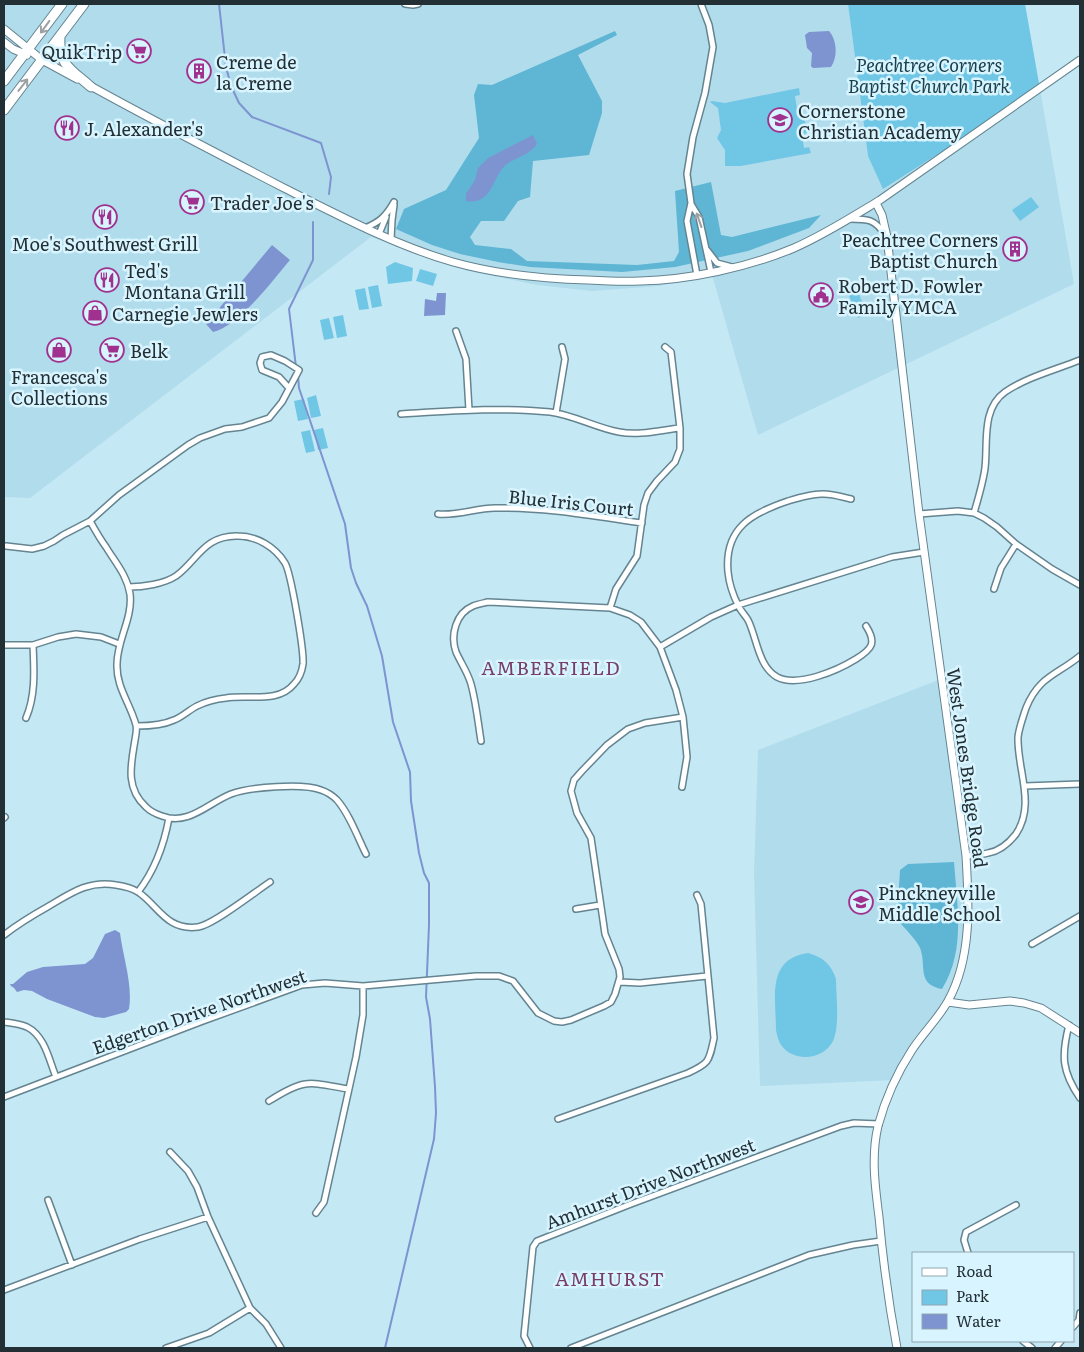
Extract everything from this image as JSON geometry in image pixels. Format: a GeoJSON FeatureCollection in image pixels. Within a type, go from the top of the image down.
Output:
{"type":"FeatureCollection","features":[{"type":"Feature","properties":{"kind":"highway"},"geometry":{"type":"LineString","coordinates":[[4,81],[62,4]]}},
{"type":"Feature","properties":{"kind":"highway"},"geometry":{"type":"LineString","coordinates":[[4,110],[84,4]]}},
{"type":"Feature","properties":{"kind":"highway"},"geometry":{"type":"LineString","coordinates":[[60,36],[60,53],[65,64],[91,86]]}},
{"type":"Feature","properties":{"kind":"street"},"geometry":{"type":"LineString","coordinates":[[405,4],[418,4]]}},
{"type":"Feature","properties":{"kind":"street"},"geometry":{"type":"LineString","coordinates":[[697,274],[688,221],[690,203],[688,186],[689,161],[711,65],[712,48],[709,25],[701,4]]}},
{"type":"Feature","properties":{"kind":"street"},"geometry":{"type":"LineString","coordinates":[[4,29],[26,52]]}},
{"type":"Feature","properties":{"kind":"street"},"geometry":{"type":"LineString","coordinates":[[4,42],[12,49],[26,52],[42,60],[210,150],[365,228],[391,239],[452,262],[503,272],[557,279],[639,282],[668,279],[733,267],[794,248],[850,219],[876,202],[1080,60]]}},
{"type":"Feature","properties":{"kind":"street"},"geometry":{"type":"LineString","coordinates":[[379,234],[394,202],[391,239]]}},
{"type":"Feature","properties":{"kind":"street","name":"West Jones Bridge Road"},"geometry":{"type":"LineString","coordinates":[[876,202],[882,215],[887,237],[919,514],[966,856],[968,890],[967,931],[962,963],[955,986],[948,1002],[912,1050],[894,1080],[879,1124],[876,1141],[874,1175],[889,1302],[897,1348]]}},
{"type":"Feature","properties":{"kind":"street"},"geometry":{"type":"LineString","coordinates":[[690,203],[699,217],[710,272]]}},
{"type":"Feature","properties":{"kind":"street"},"geometry":{"type":"LineString","coordinates":[[365,228],[388,214]]}},
{"type":"Feature","properties":{"kind":"street"},"geometry":{"type":"LineString","coordinates":[[850,219],[872,220],[878,224],[887,237]]}},
{"type":"Feature","properties":{"kind":"street"},"geometry":{"type":"LineString","coordinates":[[706,249],[717,263],[733,267]]}},
{"type":"Feature","properties":{"kind":"street"},"geometry":{"type":"LineString","coordinates":[[456,331],[466,360],[469,410]]}},
{"type":"Feature","properties":{"kind":"street"},"geometry":{"type":"LineString","coordinates":[[556,413],[566,359],[562,347]]}},
{"type":"Feature","properties":{"kind":"street"},"geometry":{"type":"LineString","coordinates":[[610,608],[616,589],[637,556],[644,506],[648,494],[656,481],[675,462],[680,449],[680,428],[671,352],[665,347]]}},
{"type":"Feature","properties":{"kind":"street"},"geometry":{"type":"LineString","coordinates":[[6,546],[32,549],[44,546],[90,521],[119,495],[200,438],[224,429],[242,427],[269,418],[282,402],[297,377],[299,370],[271,354],[262,357],[260,363],[262,370],[279,377],[289,388]]}},
{"type":"Feature","properties":{"kind":"street"},"geometry":{"type":"LineString","coordinates":[[974,513],[985,469],[986,430],[990,412],[997,400],[1004,393],[1033,378],[1080,360]]}},
{"type":"Feature","properties":{"kind":"street"},"geometry":{"type":"LineString","coordinates":[[401,414],[469,410],[514,410],[556,413],[618,432],[631,434],[680,428]]}},
{"type":"Feature","properties":{"kind":"street"},"geometry":{"type":"LineString","coordinates":[[851,499],[822,494],[798,498],[764,509],[739,528],[731,547],[728,564],[730,582],[738,605],[748,620],[761,658],[771,672],[786,680],[795,681],[812,678],[853,661],[868,652],[872,644],[872,636],[866,626]]}},
{"type":"Feature","properties":{"kind":"street","name":"Blue Iris Court"},"geometry":{"type":"LineString","coordinates":[[438,514],[450,516],[492,508],[530,508],[642,523]]}},
{"type":"Feature","properties":{"kind":"street"},"geometry":{"type":"LineString","coordinates":[[919,514],[958,511],[974,513],[997,527],[1016,544],[1052,569],[1080,585]]}},
{"type":"Feature","properties":{"kind":"street"},"geometry":{"type":"LineString","coordinates":[[90,521],[121,569],[129,587],[130,596],[127,622],[119,644],[116,663],[118,683],[137,726],[130,767],[133,789],[146,807],[154,813],[168,818],[181,819],[246,789],[310,787],[328,793],[337,800],[366,854]]}},
{"type":"Feature","properties":{"kind":"street"},"geometry":{"type":"LineString","coordinates":[[129,587],[141,586],[174,577],[206,546],[225,538],[238,536],[259,541],[270,547],[287,566],[303,663],[299,677],[293,686],[280,694],[262,697],[237,696],[212,700],[166,723],[137,726]]}},
{"type":"Feature","properties":{"kind":"street"},"geometry":{"type":"LineString","coordinates":[[994,589],[1001,568],[1016,544]]}},
{"type":"Feature","properties":{"kind":"street"},"geometry":{"type":"LineString","coordinates":[[660,647],[711,617],[738,605],[892,558],[924,552]]}},
{"type":"Feature","properties":{"kind":"street"},"geometry":{"type":"LineString","coordinates":[[481,741],[471,683],[454,643],[453,635],[459,618],[474,605],[488,602],[610,608],[630,615],[640,622],[660,647],[676,690],[683,717],[687,757],[682,787]]}},
{"type":"Feature","properties":{"kind":"street"},"geometry":{"type":"LineString","coordinates":[[4,645],[33,645],[58,637],[76,634],[101,637],[119,644]]}},
{"type":"Feature","properties":{"kind":"street"},"geometry":{"type":"LineString","coordinates":[[26,718],[33,694],[33,645]]}},
{"type":"Feature","properties":{"kind":"street"},"geometry":{"type":"LineString","coordinates":[[966,856],[989,853],[1003,847],[1012,839],[1022,825],[1024,817],[1024,786],[1018,737],[1027,707],[1035,692],[1047,678],[1079,659]]}},
{"type":"Feature","properties":{"kind":"street"},"geometry":{"type":"LineString","coordinates":[[683,717],[636,725],[628,729],[582,771],[574,780],[571,791],[577,813],[592,838],[605,934],[619,969],[619,982],[640,983],[707,976]]}},
{"type":"Feature","properties":{"kind":"street"},"geometry":{"type":"LineString","coordinates":[[1024,786],[1080,784]]}},
{"type":"Feature","properties":{"kind":"street"},"geometry":{"type":"LineString","coordinates":[[138,892],[158,858],[166,836],[168,818]]}},
{"type":"Feature","properties":{"kind":"street"},"geometry":{"type":"LineString","coordinates":[[4,935],[33,915],[82,887],[95,883],[123,886],[138,892],[160,914],[170,921],[179,925],[199,927],[210,922],[270,882]]}},
{"type":"Feature","properties":{"kind":"street"},"geometry":{"type":"LineString","coordinates":[[558,1119],[688,1073],[704,1065],[710,1055],[714,1038],[701,904],[697,895]]}},
{"type":"Feature","properties":{"kind":"street"},"geometry":{"type":"LineString","coordinates":[[576,909],[600,905]]}},
{"type":"Feature","properties":{"kind":"street"},"geometry":{"type":"LineString","coordinates":[[1032,944],[1080,916]]}},
{"type":"Feature","properties":{"kind":"street","name":"Edgerton Drive Northwest"},"geometry":{"type":"LineString","coordinates":[[4,1097],[302,985],[325,983],[363,986],[476,976],[499,976],[513,981],[538,1013],[545,1018],[562,1022],[611,1002],[619,982]]}},
{"type":"Feature","properties":{"kind":"street"},"geometry":{"type":"LineString","coordinates":[[316,1213],[324,1202],[356,1057],[363,1015],[363,986]]}},
{"type":"Feature","properties":{"kind":"street"},"geometry":{"type":"LineString","coordinates":[[948,1002],[968,1005],[1010,1001],[1024,1003],[1041,1008],[1080,1033]]}},
{"type":"Feature","properties":{"kind":"street"},"geometry":{"type":"LineString","coordinates":[[4,1022],[25,1026],[34,1032],[42,1041],[56,1077]]}},
{"type":"Feature","properties":{"kind":"street"},"geometry":{"type":"LineString","coordinates":[[1069,1025],[1063,1061],[1072,1086],[1080,1098]]}},
{"type":"Feature","properties":{"kind":"street"},"geometry":{"type":"LineString","coordinates":[[269,1100],[286,1090],[309,1083],[348,1089]]}},
{"type":"Feature","properties":{"kind":"street","name":"Amhurst Drive Northwest"},"geometry":{"type":"LineString","coordinates":[[530,1348],[524,1336],[533,1247],[537,1241],[841,1126],[854,1123],[879,1124]]}},
{"type":"Feature","properties":{"kind":"street"},"geometry":{"type":"LineString","coordinates":[[170,1152],[188,1171],[197,1187],[208,1217],[250,1308],[266,1324],[281,1348]]}},
{"type":"Feature","properties":{"kind":"street"},"geometry":{"type":"LineString","coordinates":[[48,1200],[72,1264]]}},
{"type":"Feature","properties":{"kind":"street"},"geometry":{"type":"LineString","coordinates":[[968,1252],[964,1240],[966,1232],[1016,1205]]}},
{"type":"Feature","properties":{"kind":"street"},"geometry":{"type":"LineString","coordinates":[[4,1290],[72,1264],[208,1217]]}},
{"type":"Feature","properties":{"kind":"street"},"geometry":{"type":"LineString","coordinates":[[571,1348],[809,1255],[881,1241]]}},
{"type":"Feature","properties":{"kind":"street"},"geometry":{"type":"LineString","coordinates":[[166,1348],[209,1333],[250,1308]]}},
{"type":"Feature","properties":{"kind":"street"},"geometry":{"type":"LineString","coordinates":[[1080,1313],[1080,1320]]}},
{"type":"Feature","properties":{"kind":"shaded area"},"geometry":{"type":"Polygon","coordinates":[[[4,4],[848,4],[868,156],[1040,89],[1074,284],[758,435],[712,275],[659,286],[592,291],[537,285],[468,271],[371,237],[30,498],[4,497],[4,4]]]}},
{"type":"Feature","properties":{"kind":"shaded area"},"geometry":{"type":"Polygon","coordinates":[[[615,31],[617,35],[578,55],[602,101],[602,113],[589,155],[533,161],[530,197],[518,201],[504,221],[481,221],[470,237],[475,245],[511,249],[527,261],[637,265],[674,261],[679,252],[675,191],[711,182],[721,235],[732,237],[821,215],[809,228],[748,251],[675,267],[622,272],[530,267],[498,262],[460,254],[432,245],[396,229],[404,209],[446,190],[479,138],[474,95],[478,84],[492,85],[615,31]]]}},
{"type":"Feature","properties":{"kind":"shaded area","name":"Pinckneyville Middle School"},"geometry":{"type":"Polygon","coordinates":[[[941,679],[966,856],[967,931],[955,986],[895,1080],[760,1086],[754,873],[758,750],[941,679]]]}},
{"type":"Feature","properties":{"kind":"shaded area"},"geometry":{"type":"Polygon","coordinates":[[[954,862],[958,911],[957,943],[950,974],[942,989],[934,987],[925,979],[920,948],[897,919],[900,870],[908,864],[954,862]]]}},
{"type":"Feature","properties":{"kind":"green space","name":"Peachtree Corners Baptist Church Park"},"geometry":{"type":"Polygon","coordinates":[[[848,4],[1025,4],[1040,89],[883,189],[868,156],[848,4]]]}},
{"type":"Feature","properties":{"kind":"green space"},"geometry":{"type":"Polygon","coordinates":[[[799,88],[800,95],[795,96],[797,109],[803,109],[807,133],[802,134],[804,148],[809,147],[811,153],[741,166],[725,166],[725,150],[717,138],[721,130],[718,108],[710,102],[725,103],[799,88]]]}},
{"type":"Feature","properties":{"kind":"green space"},"geometry":{"type":"Polygon","coordinates":[[[1031,197],[1039,207],[1020,221],[1012,210],[1031,197]]]}},
{"type":"Feature","properties":{"kind":"green space"},"geometry":{"type":"Polygon","coordinates":[[[395,262],[413,268],[412,281],[388,284],[386,267],[395,262]]]}},
{"type":"Feature","properties":{"kind":"green space"},"geometry":{"type":"Polygon","coordinates":[[[420,269],[437,274],[433,286],[416,281],[420,269]]]}},
{"type":"Feature","properties":{"kind":"green space"},"geometry":{"type":"Polygon","coordinates":[[[854,282],[867,314],[858,318],[845,286],[854,282]]]}},
{"type":"Feature","properties":{"kind":"green space"},"geometry":{"type":"Polygon","coordinates":[[[378,285],[382,306],[372,308],[368,287],[378,285]]]}},
{"type":"Feature","properties":{"kind":"green space"},"geometry":{"type":"Polygon","coordinates":[[[365,288],[369,309],[359,310],[355,290],[365,288]]]}},
{"type":"Feature","properties":{"kind":"green space"},"geometry":{"type":"Polygon","coordinates":[[[343,315],[347,336],[337,338],[333,317],[343,315]]]}},
{"type":"Feature","properties":{"kind":"green space"},"geometry":{"type":"Polygon","coordinates":[[[329,318],[334,338],[324,340],[320,320],[329,318]]]}},
{"type":"Feature","properties":{"kind":"green space"},"geometry":{"type":"Polygon","coordinates":[[[316,395],[321,416],[311,418],[307,398],[316,395]]]}},
{"type":"Feature","properties":{"kind":"green space"},"geometry":{"type":"Polygon","coordinates":[[[304,399],[308,419],[298,421],[294,401],[304,399]]]}},
{"type":"Feature","properties":{"kind":"green space"},"geometry":{"type":"Polygon","coordinates":[[[323,428],[328,448],[318,450],[314,430],[323,428]]]}},
{"type":"Feature","properties":{"kind":"green space"},"geometry":{"type":"Polygon","coordinates":[[[310,430],[315,451],[306,453],[301,432],[310,430]]]}},
{"type":"Feature","properties":{"kind":"green space"},"geometry":{"type":"Polygon","coordinates":[[[808,953],[826,962],[834,974],[836,979],[837,1019],[835,1035],[828,1047],[816,1055],[801,1057],[787,1051],[779,1041],[776,1030],[775,993],[779,972],[785,963],[795,957],[808,953]]]}},
{"type":"Feature","properties":{"kind":"water"},"geometry":{"type":"Polygon","coordinates":[[[829,31],[835,44],[836,54],[833,63],[831,67],[813,68],[811,66],[812,53],[807,48],[805,35],[809,32],[829,31]]]}},
{"type":"Feature","properties":{"kind":"water"},"geometry":{"type":"Polygon","coordinates":[[[533,135],[537,144],[533,149],[506,165],[489,191],[480,200],[466,201],[466,194],[475,180],[478,168],[488,158],[533,135]]]}},
{"type":"Feature","properties":{"kind":"water"},"geometry":{"type":"Polygon","coordinates":[[[272,245],[290,260],[255,302],[233,321],[213,332],[206,324],[272,245]]]}},
{"type":"Feature","properties":{"kind":"water"},"geometry":{"type":"Polygon","coordinates":[[[437,293],[446,293],[445,315],[424,316],[425,299],[436,301],[437,293]]]}},
{"type":"Feature","properties":{"kind":"water"},"geometry":{"type":"Polygon","coordinates":[[[115,930],[120,933],[129,981],[130,1000],[129,1009],[126,1012],[104,1018],[95,1017],[47,999],[32,991],[24,990],[17,992],[11,986],[10,984],[13,984],[27,972],[43,967],[85,964],[93,958],[105,934],[115,930]]]}},
{"type":"Feature","properties":{"kind":"waterway"},"geometry":{"type":"LineString","coordinates":[[219,4],[226,67],[231,86],[239,103],[252,117],[321,143],[331,177],[329,194]]}},
{"type":"Feature","properties":{"kind":"waterway"},"geometry":{"type":"LineString","coordinates":[[296,367],[289,309],[313,260],[313,222]]}},
{"type":"Feature","properties":{"kind":"waterway"},"geometry":{"type":"LineString","coordinates":[[298,376],[299,388],[345,524],[351,568],[367,606],[382,656],[393,722],[410,772],[411,801],[419,853],[424,873],[429,883],[426,997],[430,1019],[435,1087],[434,1139],[385,1348]]}},
{"type":"Feature","properties":{"kind":"place","name":"QuikTrip"},"geometry":{"type":"Point","coordinates":[139,51]}},
{"type":"Feature","properties":{"kind":"place","name":"Creme de la Creme"},"geometry":{"type":"Point","coordinates":[199,71]}},
{"type":"Feature","properties":{"kind":"place","name":"Cornerstone Christian Academy"},"geometry":{"type":"Point","coordinates":[780,120]}},
{"type":"Feature","properties":{"kind":"place","name":"J. Alexander's"},"geometry":{"type":"Point","coordinates":[67,128]}},
{"type":"Feature","properties":{"kind":"place","name":"Trader Joe's"},"geometry":{"type":"Point","coordinates":[192,202]}},
{"type":"Feature","properties":{"kind":"place","name":"Moe's Southwest Grill"},"geometry":{"type":"Point","coordinates":[105,217]}},
{"type":"Feature","properties":{"kind":"place","name":"Peachtree Corners Baptist Church"},"geometry":{"type":"Point","coordinates":[1015,249]}},
{"type":"Feature","properties":{"kind":"place","name":"Ted's Montana Grill"},"geometry":{"type":"Point","coordinates":[107,280]}},
{"type":"Feature","properties":{"kind":"place","name":"Robert D. Fowler Family YMCA"},"geometry":{"type":"Point","coordinates":[821,295]}},
{"type":"Feature","properties":{"kind":"place","name":"Carnegie Jewlers"},"geometry":{"type":"Point","coordinates":[95,313]}},
{"type":"Feature","properties":{"kind":"place","name":"Francesca's Collections"},"geometry":{"type":"Point","coordinates":[59,350]}},
{"type":"Feature","properties":{"kind":"place","name":"Belk"},"geometry":{"type":"Point","coordinates":[112,350]}},
{"type":"Feature","properties":{"kind":"place","name":"Pinckneyville Middle School"},"geometry":{"type":"Point","coordinates":[861,902]}},
{"type":"Feature","properties":{"kind":"district","name":"AMBERFIELD"},"geometry":{"type":"Point","coordinates":[551,667]}},
{"type":"Feature","properties":{"kind":"district","name":"AMHURST"},"geometry":{"type":"Point","coordinates":[610,1278]}}]}
